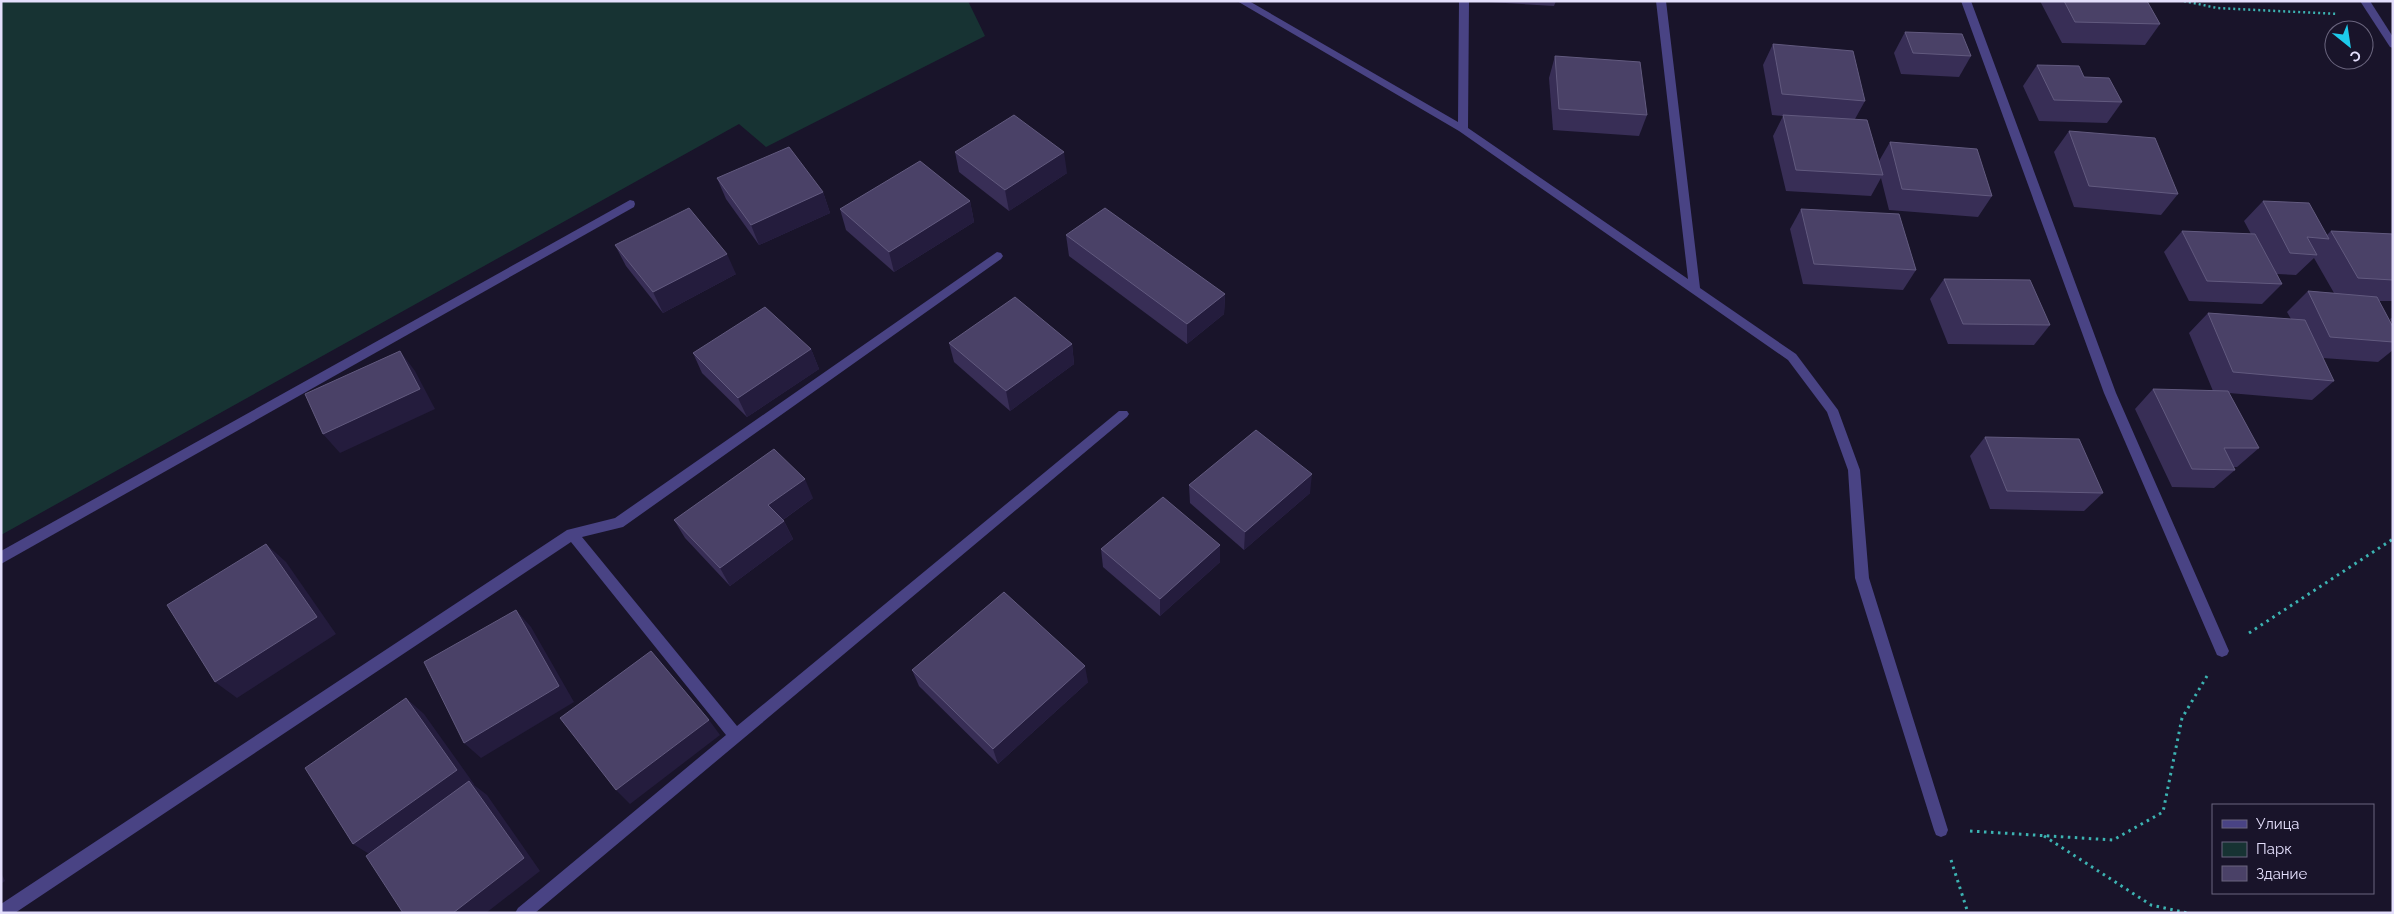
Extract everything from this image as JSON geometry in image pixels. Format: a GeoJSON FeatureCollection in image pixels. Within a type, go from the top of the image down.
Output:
{"type":"FeatureCollection","features":[{"type":"Feature","properties":{"kind":"street"},"geometry":{"type":"LineString","coordinates":[[1242,1],[1463,129],[1792,357],[1832,410],[1854,470],[1862,578],[1941,830]]}},
{"type":"Feature","properties":{"kind":"street"},"geometry":{"type":"LineString","coordinates":[[1463,129],[1464,1]]}},
{"type":"Feature","properties":{"kind":"street"},"geometry":{"type":"LineString","coordinates":[[1661,1],[1695,290]]}},
{"type":"Feature","properties":{"kind":"street"},"geometry":{"type":"LineString","coordinates":[[1966,1],[2110,393],[2222,651]]}},
{"type":"Feature","properties":{"kind":"street"},"geometry":{"type":"LineString","coordinates":[[2365,1],[2393,45]]}},
{"type":"Feature","properties":{"kind":"street"},"geometry":{"type":"LineString","coordinates":[[1,558],[630,204]]}},
{"type":"Feature","properties":{"kind":"street"},"geometry":{"type":"LineString","coordinates":[[1,912],[572,534],[618,523],[997,256]]}},
{"type":"Feature","properties":{"kind":"street"},"geometry":{"type":"LineString","coordinates":[[522,913],[1124,414]]}},
{"type":"Feature","properties":{"kind":"street"},"geometry":{"type":"LineString","coordinates":[[572,534],[736,736]]}},
{"type":"Feature","properties":{"kind":"path"},"geometry":{"type":"LineString","coordinates":[[2184,1],[2217,8],[2374,15]]}},
{"type":"Feature","properties":{"kind":"path"},"geometry":{"type":"LineString","coordinates":[[1968,913],[1941,830],[2113,840],[2163,812],[2182,718],[2222,651],[2393,540]]}},
{"type":"Feature","properties":{"kind":"path"},"geometry":{"type":"LineString","coordinates":[[2044,836],[2151,905],[2188,913]]}},
{"type":"Feature","properties":{"kind":"green space"},"geometry":{"type":"Polygon","coordinates":[[[1,1],[968,1],[985,36],[766,147],[739,124],[1,535],[1,1]]]}},
{"type":"Feature","properties":{"kind":"building"},"geometry":{"type":"Polygon","coordinates":[[[2064,1],[2147,1],[2160,24],[2075,22],[2064,1]]]}},
{"type":"Feature","properties":{"kind":"building"},"geometry":{"type":"Polygon","coordinates":[[[1905,32],[1962,34],[1971,56],[1913,53],[1905,32]]]}},
{"type":"Feature","properties":{"kind":"building"},"geometry":{"type":"Polygon","coordinates":[[[1773,44],[1853,51],[1865,101],[1782,94],[1773,44]]]}},
{"type":"Feature","properties":{"kind":"building"},"geometry":{"type":"Polygon","coordinates":[[[1555,56],[1640,62],[1647,115],[1559,109],[1555,56]]]}},
{"type":"Feature","properties":{"kind":"building"},"geometry":{"type":"Polygon","coordinates":[[[2037,65],[2079,66],[2084,77],[2109,78],[2122,102],[2054,100],[2037,65]]]}},
{"type":"Feature","properties":{"kind":"building"},"geometry":{"type":"Polygon","coordinates":[[[1014,115],[1064,152],[1005,190],[955,152],[1014,115]]]}},
{"type":"Feature","properties":{"kind":"building"},"geometry":{"type":"Polygon","coordinates":[[[1783,115],[1867,120],[1883,175],[1796,170],[1783,115]]]}},
{"type":"Feature","properties":{"kind":"building"},"geometry":{"type":"Polygon","coordinates":[[[2069,131],[2155,138],[2178,194],[2089,186],[2069,131]]]}},
{"type":"Feature","properties":{"kind":"building"},"geometry":{"type":"Polygon","coordinates":[[[1890,142],[1977,149],[1992,196],[1902,189],[1890,142]]]}},
{"type":"Feature","properties":{"kind":"building"},"geometry":{"type":"Polygon","coordinates":[[[789,147],[823,192],[751,225],[717,178],[789,147]]]}},
{"type":"Feature","properties":{"kind":"building"},"geometry":{"type":"Polygon","coordinates":[[[920,161],[970,201],[889,252],[840,209],[920,161]]]}},
{"type":"Feature","properties":{"kind":"building"},"geometry":{"type":"Polygon","coordinates":[[[2263,201],[2309,203],[2329,239],[2307,237],[2317,255],[2290,253],[2263,201]]]}},
{"type":"Feature","properties":{"kind":"building"},"geometry":{"type":"Polygon","coordinates":[[[689,208],[727,254],[653,292],[615,245],[689,208]]]}},
{"type":"Feature","properties":{"kind":"building"},"geometry":{"type":"Polygon","coordinates":[[[1105,208],[1225,294],[1187,324],[1066,235],[1105,208]]]}},
{"type":"Feature","properties":{"kind":"building"},"geometry":{"type":"Polygon","coordinates":[[[1801,209],[1899,214],[1916,270],[1814,264],[1801,209]]]}},
{"type":"Feature","properties":{"kind":"building"},"geometry":{"type":"Polygon","coordinates":[[[2182,231],[2255,234],[2282,284],[2207,281],[2182,231]]]}},
{"type":"Feature","properties":{"kind":"building"},"geometry":{"type":"Polygon","coordinates":[[[2331,231],[2393,234],[2393,280],[2358,278],[2331,231]]]}},
{"type":"Feature","properties":{"kind":"building"},"geometry":{"type":"Polygon","coordinates":[[[1944,279],[2030,280],[2050,325],[1963,324],[1944,279]]]}},
{"type":"Feature","properties":{"kind":"building"},"geometry":{"type":"Polygon","coordinates":[[[2308,291],[2377,297],[2393,327],[2393,342],[2330,337],[2308,291]]]}},
{"type":"Feature","properties":{"kind":"building"},"geometry":{"type":"Polygon","coordinates":[[[1015,297],[1072,344],[1006,391],[949,343],[1015,297]]]}},
{"type":"Feature","properties":{"kind":"building"},"geometry":{"type":"Polygon","coordinates":[[[765,307],[811,349],[738,398],[693,353],[765,307]]]}},
{"type":"Feature","properties":{"kind":"building"},"geometry":{"type":"Polygon","coordinates":[[[2208,313],[2305,320],[2334,381],[2233,372],[2208,313]]]}},
{"type":"Feature","properties":{"kind":"building"},"geometry":{"type":"Polygon","coordinates":[[[400,351],[420,389],[323,434],[305,394],[400,351]]]}},
{"type":"Feature","properties":{"kind":"building"},"geometry":{"type":"Polygon","coordinates":[[[2153,389],[2228,391],[2259,448],[2224,448],[2235,470],[2192,469],[2153,389]]]}},
{"type":"Feature","properties":{"kind":"building"},"geometry":{"type":"Polygon","coordinates":[[[1256,430],[1312,474],[1245,532],[1189,485],[1256,430]]]}},
{"type":"Feature","properties":{"kind":"building"},"geometry":{"type":"Polygon","coordinates":[[[1985,437],[2079,439],[2103,493],[2007,491],[1985,437]]]}},
{"type":"Feature","properties":{"kind":"building"},"geometry":{"type":"Polygon","coordinates":[[[774,449],[805,479],[768,505],[784,521],[720,568],[674,520],[774,449]]]}},
{"type":"Feature","properties":{"kind":"building"},"geometry":{"type":"Polygon","coordinates":[[[1163,497],[1220,545],[1160,599],[1101,549],[1163,497]]]}},
{"type":"Feature","properties":{"kind":"building"},"geometry":{"type":"Polygon","coordinates":[[[266,544],[317,617],[215,682],[167,605],[266,544]]]}},
{"type":"Feature","properties":{"kind":"building"},"geometry":{"type":"Polygon","coordinates":[[[1004,592],[1085,666],[993,749],[912,670],[1004,592]]]}},
{"type":"Feature","properties":{"kind":"building"},"geometry":{"type":"Polygon","coordinates":[[[516,610],[559,686],[464,743],[424,662],[516,610]]]}},
{"type":"Feature","properties":{"kind":"building"},"geometry":{"type":"Polygon","coordinates":[[[651,651],[709,720],[616,790],[560,718],[651,651]]]}},
{"type":"Feature","properties":{"kind":"building"},"geometry":{"type":"Polygon","coordinates":[[[406,698],[457,770],[353,844],[305,768],[406,698]]]}},
{"type":"Feature","properties":{"kind":"building"},"geometry":{"type":"Polygon","coordinates":[[[469,781],[524,858],[453,913],[403,913],[366,856],[469,781]]]}}]}
